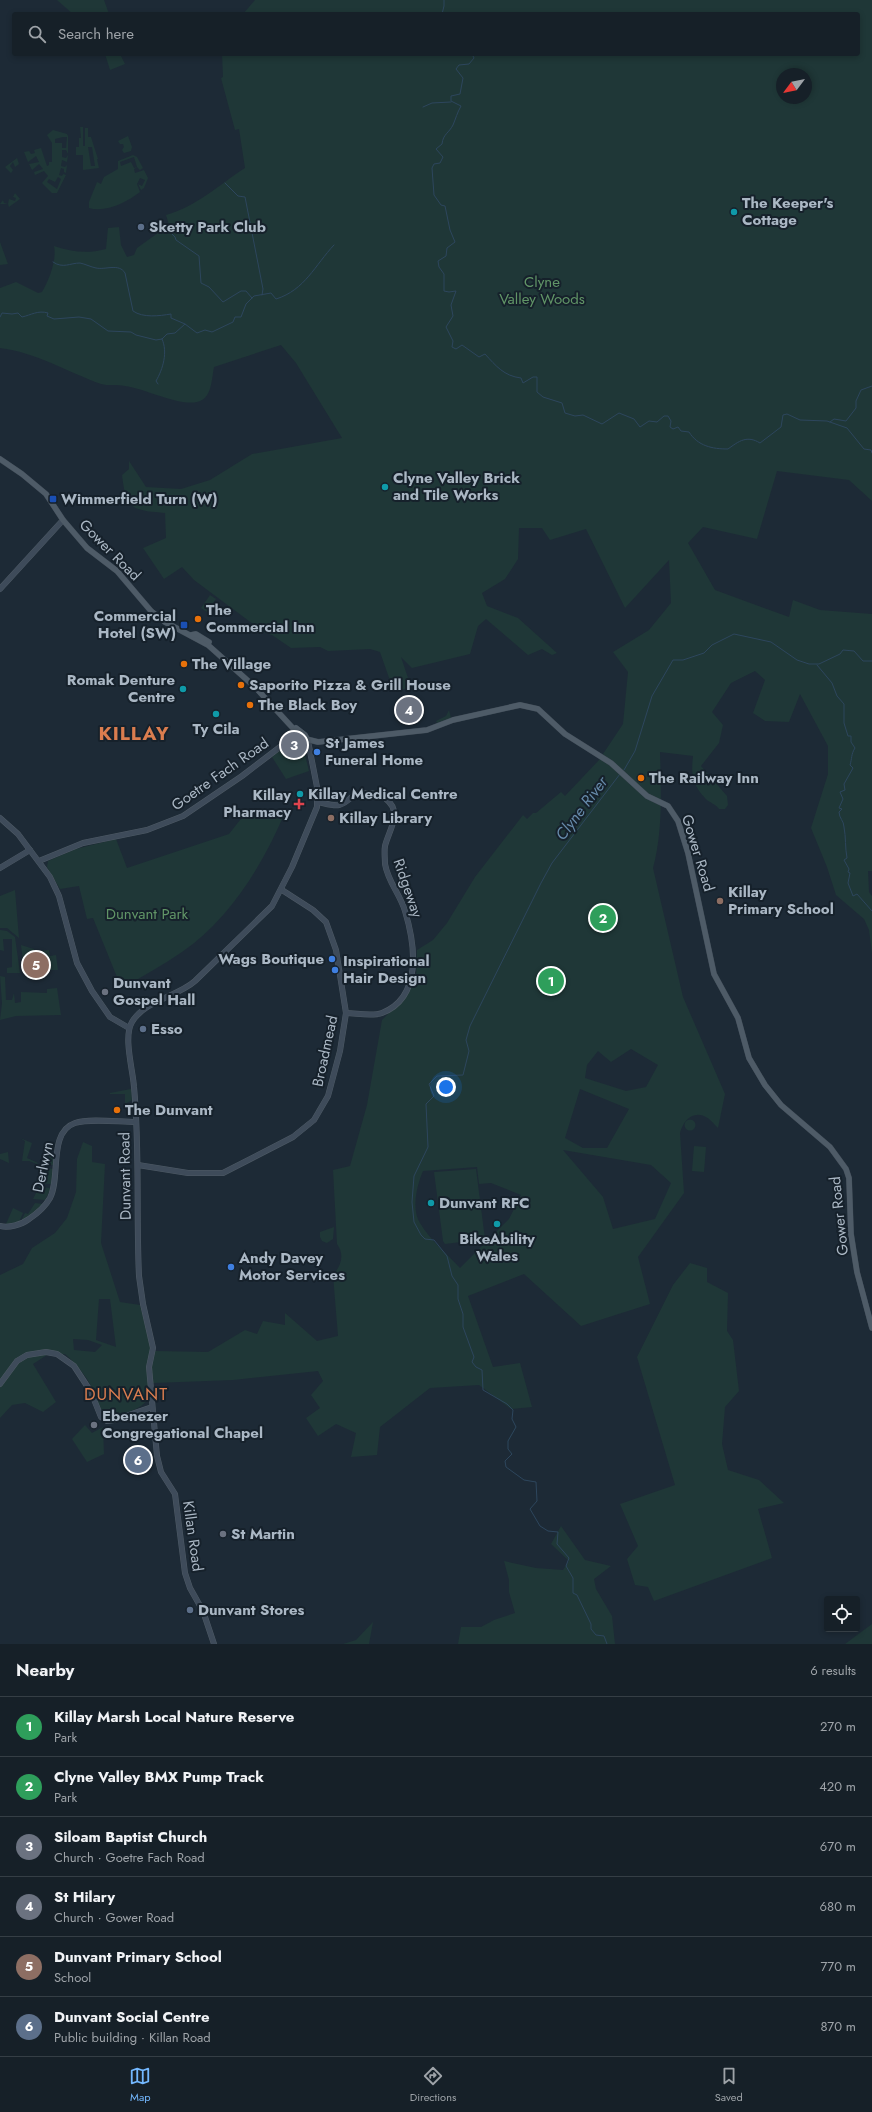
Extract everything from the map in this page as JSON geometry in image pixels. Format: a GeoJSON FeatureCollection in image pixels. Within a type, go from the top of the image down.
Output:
{"type":"FeatureCollection","features":[{"type":"Feature","properties":{"kind":"main road","name":"Gower Road"},"geometry":{"type":"LineString","coordinates":[[0,459],[22,474],[46,494],[63,520],[88,548],[125,579],[151,611],[165,622],[191,635],[196,634],[215,646],[302,738],[308,741],[318,742],[426,730],[453,720],[520,704],[538,709],[565,734],[612,763],[647,796],[668,806],[678,821],[699,897],[714,974],[738,1018],[749,1058],[755,1069],[781,1105],[830,1148],[846,1168],[849,1178],[851,1234],[857,1272],[872,1328]]}},
{"type":"Feature","properties":{"kind":"main road","name":"Gower Road"},"geometry":{"type":"LineString","coordinates":[[277,710],[305,735],[308,741]]}},
{"type":"Feature","properties":{"kind":"street"},"geometry":{"type":"LineString","coordinates":[[0,589],[63,520]]}},
{"type":"Feature","properties":{"kind":"street","name":"Goetre Fach Road"},"geometry":{"type":"LineString","coordinates":[[39,862],[83,843],[147,830],[183,816],[242,776],[297,734]]}},
{"type":"Feature","properties":{"kind":"street"},"geometry":{"type":"LineString","coordinates":[[0,818],[14,830],[50,877],[59,896],[74,953],[85,980],[110,1017],[129,1028],[134,1019],[142,1010],[183,990],[198,978],[267,911],[282,890],[308,833],[318,802],[315,772],[308,741]]}},
{"type":"Feature","properties":{"kind":"street","name":"Ridgeway"},"geometry":{"type":"LineString","coordinates":[[318,802],[338,805],[354,796],[368,794],[380,795],[391,803],[394,811],[394,820],[385,845],[385,865],[389,880],[405,912],[414,956],[411,980],[402,996],[394,1005],[378,1014],[346,1013]]}},
{"type":"Feature","properties":{"kind":"street"},"geometry":{"type":"LineString","coordinates":[[0,868],[30,850]]}},
{"type":"Feature","properties":{"kind":"street","name":"Broadmead"},"geometry":{"type":"LineString","coordinates":[[138,1165],[188,1173],[223,1173],[293,1137],[314,1120],[328,1096],[340,1051],[346,1013],[336,950],[328,925],[313,910],[282,890]]}},
{"type":"Feature","properties":{"kind":"street","name":"Dunvant Road"},"geometry":{"type":"LineString","coordinates":[[129,1028],[128,1035],[135,1089],[138,1165],[139,1281],[153,1348],[149,1367],[152,1407]]}},
{"type":"Feature","properties":{"kind":"street","name":"Derlwyn"},"geometry":{"type":"LineString","coordinates":[[0,1226],[5,1227],[24,1223],[40,1212],[50,1197],[54,1183],[56,1152],[62,1133],[74,1124],[136,1122]]}},
{"type":"Feature","properties":{"kind":"street"},"geometry":{"type":"LineString","coordinates":[[0,1384],[17,1362],[27,1355],[42,1352],[57,1354],[74,1366],[91,1392],[101,1417],[107,1421],[152,1407]]}},
{"type":"Feature","properties":{"kind":"street","name":"Killan Road"},"geometry":{"type":"LineString","coordinates":[[152,1407],[157,1456],[161,1472],[175,1494],[185,1573],[190,1588],[203,1611],[214,1644]]}},
{"type":"Feature","properties":{"kind":"green space"},"geometry":{"type":"Polygon","coordinates":[[[57,0],[104,0],[108,12],[71,12],[57,0]]]}},
{"type":"Feature","properties":{"kind":"green space","name":"Clyne Valley Woods"},"geometry":{"type":"Polygon","coordinates":[[[255,0],[872,0],[872,501],[849,480],[777,471],[757,539],[703,527],[688,543],[715,590],[789,617],[793,600],[820,610],[872,614],[872,871],[868,871],[869,892],[872,896],[872,954],[869,930],[864,919],[836,895],[827,867],[811,828],[828,774],[828,746],[800,694],[789,722],[765,721],[753,713],[765,680],[755,671],[731,683],[712,712],[723,725],[719,743],[701,766],[727,796],[728,805],[725,809],[719,809],[716,805],[708,801],[697,788],[692,774],[693,756],[660,752],[660,825],[653,868],[683,997],[725,1094],[718,1128],[708,1118],[697,1115],[689,1118],[681,1129],[684,1193],[638,1257],[650,1304],[581,1326],[524,1274],[468,1296],[493,1367],[520,1363],[532,1407],[511,1409],[479,1385],[430,1388],[380,1427],[377,1455],[351,1457],[356,1433],[336,1424],[318,1436],[306,1418],[320,1408],[311,1395],[323,1381],[318,1371],[233,1380],[154,1383],[149,1386],[149,1394],[143,1405],[131,1411],[105,1417],[90,1383],[77,1366],[65,1354],[47,1355],[33,1364],[56,1402],[43,1412],[25,1403],[12,1405],[0,1418],[0,1275],[23,1264],[32,1248],[55,1233],[67,1218],[76,1192],[77,1159],[83,1142],[92,1146],[92,1162],[105,1164],[101,1243],[120,1302],[140,1305],[149,1341],[155,1351],[208,1352],[245,1330],[257,1334],[263,1321],[285,1325],[285,1313],[317,1341],[338,1336],[333,1275],[340,1264],[341,1252],[337,1244],[333,1170],[350,1166],[367,1105],[382,1020],[400,1002],[416,981],[417,950],[433,940],[447,923],[475,877],[523,815],[527,819],[561,792],[565,796],[599,760],[623,724],[628,672],[613,652],[649,630],[671,603],[669,560],[625,608],[586,529],[550,540],[542,528],[519,528],[518,559],[505,579],[482,593],[487,606],[518,618],[557,653],[552,655],[542,649],[528,655],[486,619],[478,626],[470,654],[412,668],[401,657],[411,687],[394,692],[380,652],[370,649],[328,651],[320,647],[291,648],[272,635],[265,633],[194,580],[182,567],[164,579],[143,548],[166,538],[165,513],[138,509],[129,502],[122,475],[129,469],[129,461],[146,487],[181,489],[210,480],[252,454],[342,438],[296,363],[281,345],[214,367],[210,390],[202,400],[186,402],[165,398],[122,385],[101,384],[39,358],[13,350],[0,348],[0,288],[16,282],[38,293],[42,292],[52,270],[55,252],[54,246],[80,252],[106,249],[108,228],[119,227],[121,245],[127,257],[134,255],[137,248],[169,225],[166,215],[198,201],[245,168],[239,129],[235,130],[221,78],[223,77],[222,56],[860,56],[860,12],[245,12],[255,0]],[[631,1049],[611,1062],[598,1051],[587,1065],[585,1078],[626,1091],[646,1087],[658,1065],[631,1049]],[[580,1089],[565,1138],[583,1148],[607,1148],[629,1109],[580,1089]],[[563,1150],[603,1197],[613,1229],[655,1219],[671,1183],[651,1165],[563,1150]],[[477,1167],[423,1171],[417,1190],[415,1204],[417,1217],[420,1223],[439,1247],[460,1268],[509,1219],[521,1195],[491,1183],[479,1184],[477,1167]],[[99,1299],[96,1340],[116,1347],[110,1299],[99,1299]],[[73,1339],[74,1350],[95,1352],[102,1345],[88,1340],[73,1339]]]}},
{"type":"Feature","properties":{"kind":"green space"},"geometry":{"type":"Polygon","coordinates":[[[106,56],[121,56],[125,64],[110,70],[106,56]]]}},
{"type":"Feature","properties":{"kind":"green space"},"geometry":{"type":"Polygon","coordinates":[[[80,127],[83,127],[83,146],[85,146],[85,128],[88,128],[88,137],[91,137],[98,159],[99,168],[83,170],[83,155],[76,155],[76,147],[79,147],[79,138],[81,138],[80,127]],[[88,147],[91,166],[95,166],[92,147],[88,147]]]}},
{"type":"Feature","properties":{"kind":"green space"},"geometry":{"type":"Polygon","coordinates":[[[53,130],[67,134],[68,136],[68,154],[66,150],[62,150],[62,157],[66,158],[68,155],[67,162],[62,160],[61,166],[65,167],[67,165],[66,173],[64,172],[64,169],[61,168],[59,175],[66,175],[57,193],[52,193],[42,183],[48,176],[44,171],[35,175],[34,172],[43,169],[39,164],[32,170],[29,164],[39,162],[36,156],[28,162],[24,152],[29,151],[31,154],[35,153],[34,150],[41,148],[47,166],[49,165],[49,162],[52,162],[52,143],[47,135],[53,130]],[[67,137],[55,139],[55,143],[62,143],[62,148],[66,148],[67,137]],[[58,177],[55,182],[49,179],[47,182],[57,189],[61,179],[58,177]]]}},
{"type":"Feature","properties":{"kind":"green space"},"geometry":{"type":"Polygon","coordinates":[[[128,136],[132,147],[131,151],[124,153],[122,150],[124,147],[123,144],[120,144],[118,141],[128,136]]]}},
{"type":"Feature","properties":{"kind":"green space"},"geometry":{"type":"Polygon","coordinates":[[[133,155],[137,157],[143,168],[140,170],[137,167],[134,169],[135,173],[144,170],[148,178],[144,188],[141,190],[138,184],[142,186],[145,180],[140,178],[137,184],[140,192],[129,199],[109,208],[89,208],[89,202],[97,182],[101,184],[104,177],[118,169],[118,161],[133,155]],[[134,157],[120,162],[121,166],[131,162],[134,168],[137,167],[134,157]]]}},
{"type":"Feature","properties":{"kind":"green space"},"geometry":{"type":"Polygon","coordinates":[[[17,158],[19,164],[15,167],[13,162],[10,166],[13,170],[11,173],[5,167],[17,158]]]}},
{"type":"Feature","properties":{"kind":"green space"},"geometry":{"type":"Polygon","coordinates":[[[15,193],[20,199],[9,207],[9,199],[15,201],[16,198],[13,197],[15,193]]]}},
{"type":"Feature","properties":{"kind":"green space"},"geometry":{"type":"Polygon","coordinates":[[[3,200],[4,203],[8,204],[0,204],[3,200]]]}},
{"type":"Feature","properties":{"kind":"green space"},"geometry":{"type":"Polygon","coordinates":[[[0,242],[8,264],[0,265],[0,242]]]}},
{"type":"Feature","properties":{"kind":"green space"},"geometry":{"type":"Polygon","coordinates":[[[210,595],[216,599],[207,612],[201,608],[210,595]]]}},
{"type":"Feature","properties":{"kind":"green space"},"geometry":{"type":"Polygon","coordinates":[[[449,710],[451,718],[437,723],[436,721],[446,716],[449,710]]]}},
{"type":"Feature","properties":{"kind":"green space"},"geometry":{"type":"Polygon","coordinates":[[[287,745],[289,750],[294,749],[296,753],[304,751],[309,771],[286,779],[272,757],[287,745]]]}},
{"type":"Feature","properties":{"kind":"green space","name":"Dunvant Park"},"geometry":{"type":"Polygon","coordinates":[[[286,810],[256,870],[230,907],[199,939],[182,952],[124,987],[117,977],[93,918],[87,919],[79,886],[60,889],[47,867],[48,861],[76,849],[116,839],[127,868],[229,834],[240,820],[246,817],[286,810]]]}},
{"type":"Feature","properties":{"kind":"green space"},"geometry":{"type":"Polygon","coordinates":[[[15,890],[19,938],[7,928],[0,928],[0,896],[15,890]]]}},
{"type":"Feature","properties":{"kind":"green space"},"geometry":{"type":"Polygon","coordinates":[[[0,930],[7,931],[15,937],[20,973],[7,973],[7,968],[12,967],[12,939],[3,939],[4,951],[0,950],[0,930]]]}},
{"type":"Feature","properties":{"kind":"green space"},"geometry":{"type":"Polygon","coordinates":[[[21,945],[34,949],[36,967],[33,970],[24,971],[21,945]]]}},
{"type":"Feature","properties":{"kind":"green space"},"geometry":{"type":"Polygon","coordinates":[[[49,950],[50,956],[56,955],[58,970],[41,970],[41,961],[37,961],[37,958],[40,957],[39,951],[49,950]]]}},
{"type":"Feature","properties":{"kind":"green space"},"geometry":{"type":"Polygon","coordinates":[[[0,976],[5,977],[6,1000],[12,1000],[14,993],[15,1003],[21,1002],[21,992],[47,993],[47,989],[57,988],[61,1015],[16,1016],[0,1020],[2,1003],[0,976]]]}},
{"type":"Feature","properties":{"kind":"green space"},"geometry":{"type":"Polygon","coordinates":[[[131,1089],[132,1100],[125,1104],[125,1094],[110,1094],[110,1093],[131,1089]]]}},
{"type":"Feature","properties":{"kind":"green space"},"geometry":{"type":"Polygon","coordinates":[[[688,1120],[692,1120],[694,1121],[694,1129],[688,1130],[685,1127],[685,1123],[688,1120]]]}},
{"type":"Feature","properties":{"kind":"green space"},"geometry":{"type":"Polygon","coordinates":[[[20,1138],[32,1143],[27,1158],[38,1163],[37,1164],[29,1161],[22,1161],[25,1141],[20,1138]]]}},
{"type":"Feature","properties":{"kind":"green space"},"geometry":{"type":"Polygon","coordinates":[[[694,1146],[706,1147],[704,1172],[692,1171],[694,1146]]]}},
{"type":"Feature","properties":{"kind":"green space"},"geometry":{"type":"Polygon","coordinates":[[[8,1152],[9,1163],[0,1159],[0,1154],[8,1152]]]}},
{"type":"Feature","properties":{"kind":"green space"},"geometry":{"type":"Polygon","coordinates":[[[49,1153],[53,1153],[53,1165],[43,1165],[49,1153]]]}},
{"type":"Feature","properties":{"kind":"green space"},"geometry":{"type":"Polygon","coordinates":[[[45,1168],[53,1169],[51,1184],[37,1183],[45,1168]]]}},
{"type":"Feature","properties":{"kind":"green space"},"geometry":{"type":"Polygon","coordinates":[[[476,1169],[485,1239],[445,1244],[443,1241],[434,1172],[476,1169]]]}},
{"type":"Feature","properties":{"kind":"green space"},"geometry":{"type":"Polygon","coordinates":[[[39,1187],[51,1188],[45,1200],[33,1199],[39,1187]]]}},
{"type":"Feature","properties":{"kind":"green space"},"geometry":{"type":"Polygon","coordinates":[[[35,1203],[43,1204],[34,1214],[21,1221],[25,1213],[28,1214],[35,1203]]]}},
{"type":"Feature","properties":{"kind":"green space"},"geometry":{"type":"Polygon","coordinates":[[[13,1208],[23,1213],[19,1222],[6,1224],[13,1208]]]}},
{"type":"Feature","properties":{"kind":"green space"},"geometry":{"type":"Polygon","coordinates":[[[334,1227],[333,1239],[327,1243],[322,1241],[320,1232],[334,1227]]]}},
{"type":"Feature","properties":{"kind":"green space"},"geometry":{"type":"Polygon","coordinates":[[[690,1263],[707,1268],[707,1282],[728,1293],[727,1331],[733,1340],[739,1391],[725,1407],[722,1444],[728,1470],[759,1480],[784,1503],[758,1509],[772,1558],[654,1601],[648,1587],[635,1585],[627,1559],[638,1546],[620,1504],[675,1485],[637,1357],[673,1285],[690,1263]]]}},
{"type":"Feature","properties":{"kind":"green space"},"geometry":{"type":"Polygon","coordinates":[[[85,1425],[92,1433],[103,1427],[104,1454],[87,1462],[72,1439],[85,1425]]]}},
{"type":"Feature","properties":{"kind":"green space"},"geometry":{"type":"Polygon","coordinates":[[[561,1526],[585,1560],[611,1566],[594,1579],[596,1589],[612,1616],[615,1644],[458,1644],[461,1627],[481,1627],[494,1620],[515,1613],[509,1592],[509,1580],[504,1561],[536,1568],[563,1570],[569,1561],[551,1544],[561,1526]]]}},
{"type":"Feature","properties":{"kind":"green space"},"geometry":{"type":"Polygon","coordinates":[[[373,1622],[369,1644],[343,1644],[356,1640],[373,1622]]]}},
{"type":"Feature","properties":{"kind":"green space"},"geometry":{"type":"Polygon","coordinates":[[[872,1624],[872,1644],[845,1644],[872,1624]]]}},
{"type":"Feature","properties":{"kind":"waterway","name":"Clyne River"},"geometry":{"type":"LineString","coordinates":[[442,12],[444,0]]}},
{"type":"Feature","properties":{"kind":"waterway","name":"Clyne River"},"geometry":{"type":"LineString","coordinates":[[473,56],[474,58],[469,64],[459,65],[456,69],[463,78],[460,94],[451,96],[451,101],[461,106],[453,125],[445,136],[442,144],[436,149],[443,157],[440,163],[434,164],[432,168],[434,195],[441,205],[445,206],[450,230],[455,242],[447,248],[446,256],[438,261],[439,267],[444,274],[444,291],[456,291],[451,305],[453,316],[446,327],[453,341],[452,347],[456,349],[462,345],[479,357],[485,354],[501,370],[505,373],[521,378],[523,383],[533,377],[537,377],[537,392],[543,397],[562,403],[565,413],[575,416],[583,415],[602,424],[619,413],[634,419],[640,427],[649,421],[657,422],[664,416],[668,416],[671,421],[670,427],[673,429],[678,427],[681,431],[689,432],[697,441],[706,446],[728,449],[740,441],[747,439],[760,443],[781,427],[783,415],[787,414],[800,420],[827,421],[847,428],[864,449],[871,450],[872,453]]}},
{"type":"Feature","properties":{"kind":"waterway"},"geometry":{"type":"LineString","coordinates":[[423,107],[432,103],[451,102]]}},
{"type":"Feature","properties":{"kind":"waterway"},"geometry":{"type":"LineString","coordinates":[[225,183],[238,196],[245,197],[263,289],[262,295]]}},
{"type":"Feature","properties":{"kind":"waterway"},"geometry":{"type":"LineString","coordinates":[[166,231],[170,232],[176,240],[199,256],[201,283],[209,287],[223,302],[241,291],[246,291],[252,298]]}},
{"type":"Feature","properties":{"kind":"waterway"},"geometry":{"type":"LineString","coordinates":[[0,317],[2,313],[18,313],[22,317],[41,312],[48,313],[47,316],[54,319],[79,317],[91,319],[108,331],[131,332],[136,335],[156,340],[162,339],[167,334],[175,333],[185,324],[197,333],[205,330],[212,332],[233,322],[235,317],[241,317],[246,304],[254,296],[271,293],[276,299],[295,290],[309,276],[334,245]]}},
{"type":"Feature","properties":{"kind":"waterway"},"geometry":{"type":"LineString","coordinates":[[53,262],[60,265],[80,263],[96,268],[119,268],[125,273],[133,311],[146,316],[171,314],[171,318],[185,324]]}},
{"type":"Feature","properties":{"kind":"waterway"},"geometry":{"type":"LineString","coordinates":[[158,384],[156,381],[163,366],[165,355],[162,339]]}},
{"type":"Feature","properties":{"kind":"waterway"},"geometry":{"type":"LineString","coordinates":[[830,422],[834,419],[846,421],[856,408],[856,401],[861,390],[872,386]]}},
{"type":"Feature","properties":{"kind":"waterway","name":"Clyne River"},"geometry":{"type":"LineString","coordinates":[[624,770],[635,751],[652,696],[673,660],[683,660],[704,653],[712,645],[734,634],[771,642],[797,660],[809,664],[819,664],[840,654],[843,650],[854,651],[863,661],[872,661]]}},
{"type":"Feature","properties":{"kind":"waterway"},"geometry":{"type":"LineString","coordinates":[[817,665],[832,683],[837,696],[844,704],[844,723],[848,736],[851,736],[851,742],[855,748],[850,765],[853,768],[844,784],[845,790],[840,792],[843,799],[839,808],[842,809],[839,814],[845,831],[847,858],[844,860],[849,869],[848,872],[850,873],[848,883],[853,896],[857,894],[872,911]]}},
{"type":"Feature","properties":{"kind":"waterway"},"geometry":{"type":"LineString","coordinates":[[607,1644],[604,1636],[596,1635],[591,1629],[591,1624],[577,1595],[573,1593],[573,1578],[566,1566],[569,1558],[557,1544],[558,1532],[548,1531],[540,1526],[530,1509],[537,1501],[536,1482],[524,1480],[506,1467],[505,1461],[512,1454],[508,1449],[508,1441],[516,1427],[512,1419],[513,1410],[507,1404],[483,1390],[482,1370],[476,1367],[472,1362],[474,1357],[463,1327],[463,1314],[458,1299],[458,1285],[452,1276],[447,1256],[434,1240],[425,1239],[421,1235],[414,1222],[412,1202],[414,1176],[428,1147],[426,1104],[434,1096],[429,1084],[437,1076],[463,1075],[469,1051],[466,1040],[470,1026],[541,883],[552,863],[620,774]]}},
{"type":"Feature","properties":{"kind":"place","name":"The Keeper's Cottage"},"geometry":{"type":"Point","coordinates":[734,212]}},
{"type":"Feature","properties":{"kind":"place","name":"Sketty Park Club"},"geometry":{"type":"Point","coordinates":[141,227]}},
{"type":"Feature","properties":{"kind":"place","name":"Clyne Valley Brick and Tile Works"},"geometry":{"type":"Point","coordinates":[385,487]}},
{"type":"Feature","properties":{"kind":"place","name":"Wimmerfield Turn (W)"},"geometry":{"type":"Point","coordinates":[53,499]}},
{"type":"Feature","properties":{"kind":"place","name":"The Commercial Inn"},"geometry":{"type":"Point","coordinates":[198,619]}},
{"type":"Feature","properties":{"kind":"place","name":"Commercial Hotel (SW)"},"geometry":{"type":"Point","coordinates":[184,625]}},
{"type":"Feature","properties":{"kind":"place","name":"The Village"},"geometry":{"type":"Point","coordinates":[184,664]}},
{"type":"Feature","properties":{"kind":"place","name":"Saporito Pizza & Grill House"},"geometry":{"type":"Point","coordinates":[241,685]}},
{"type":"Feature","properties":{"kind":"place","name":"Romak Denture Centre"},"geometry":{"type":"Point","coordinates":[183,689]}},
{"type":"Feature","properties":{"kind":"place","name":"The Black Boy"},"geometry":{"type":"Point","coordinates":[250,705]}},
{"type":"Feature","properties":{"kind":"place","name":"St Hilary"},"geometry":{"type":"Point","coordinates":[409,710]}},
{"type":"Feature","properties":{"kind":"place","name":"Ty Cila"},"geometry":{"type":"Point","coordinates":[216,714]}},
{"type":"Feature","properties":{"kind":"place","name":"Siloam Baptist Church"},"geometry":{"type":"Point","coordinates":[294,745]}},
{"type":"Feature","properties":{"kind":"place","name":"St James Funeral Home"},"geometry":{"type":"Point","coordinates":[317,752]}},
{"type":"Feature","properties":{"kind":"place","name":"The Railway Inn"},"geometry":{"type":"Point","coordinates":[641,778]}},
{"type":"Feature","properties":{"kind":"place","name":"Killay Medical Centre"},"geometry":{"type":"Point","coordinates":[300,794]}},
{"type":"Feature","properties":{"kind":"place","name":"Killay Pharmacy"},"geometry":{"type":"Point","coordinates":[299,804]}},
{"type":"Feature","properties":{"kind":"place","name":"Killay Library"},"geometry":{"type":"Point","coordinates":[331,818]}},
{"type":"Feature","properties":{"kind":"place","name":"Killay Primary School"},"geometry":{"type":"Point","coordinates":[720,901]}},
{"type":"Feature","properties":{"kind":"place","name":"Clyne Valley BMX Pump Track"},"geometry":{"type":"Point","coordinates":[603,918]}},
{"type":"Feature","properties":{"kind":"place","name":"Wags Boutique"},"geometry":{"type":"Point","coordinates":[332,959]}},
{"type":"Feature","properties":{"kind":"place","name":"Dunvant Primary School"},"geometry":{"type":"Point","coordinates":[36,965]}},
{"type":"Feature","properties":{"kind":"place","name":"Inspirational Hair Design"},"geometry":{"type":"Point","coordinates":[335,970]}},
{"type":"Feature","properties":{"kind":"place","name":"Killay Marsh Local Nature Reserve"},"geometry":{"type":"Point","coordinates":[551,981]}},
{"type":"Feature","properties":{"kind":"place","name":"Dunvant Gospel Hall"},"geometry":{"type":"Point","coordinates":[105,992]}},
{"type":"Feature","properties":{"kind":"place","name":"Esso"},"geometry":{"type":"Point","coordinates":[143,1029]}},
{"type":"Feature","properties":{"kind":"place","name":"The Dunvant"},"geometry":{"type":"Point","coordinates":[117,1110]}},
{"type":"Feature","properties":{"kind":"place","name":"Dunvant RFC"},"geometry":{"type":"Point","coordinates":[431,1203]}},
{"type":"Feature","properties":{"kind":"place","name":"BikeAbility Wales"},"geometry":{"type":"Point","coordinates":[497,1224]}},
{"type":"Feature","properties":{"kind":"place","name":"Andy Davey Motor Services"},"geometry":{"type":"Point","coordinates":[231,1267]}},
{"type":"Feature","properties":{"kind":"place","name":"Ebenezer Congregational Chapel"},"geometry":{"type":"Point","coordinates":[94,1425]}},
{"type":"Feature","properties":{"kind":"place","name":"Dunvant Social Centre"},"geometry":{"type":"Point","coordinates":[138,1460]}},
{"type":"Feature","properties":{"kind":"place","name":"St Martin"},"geometry":{"type":"Point","coordinates":[223,1534]}},
{"type":"Feature","properties":{"kind":"place","name":"Dunvant Stores"},"geometry":{"type":"Point","coordinates":[190,1610]}},
{"type":"Feature","properties":{"kind":"district","name":"KILLAY"},"geometry":{"type":"Point","coordinates":[134,733]}},
{"type":"Feature","properties":{"kind":"district","name":"DUNVANT"},"geometry":{"type":"Point","coordinates":[126,1394]}}]}
